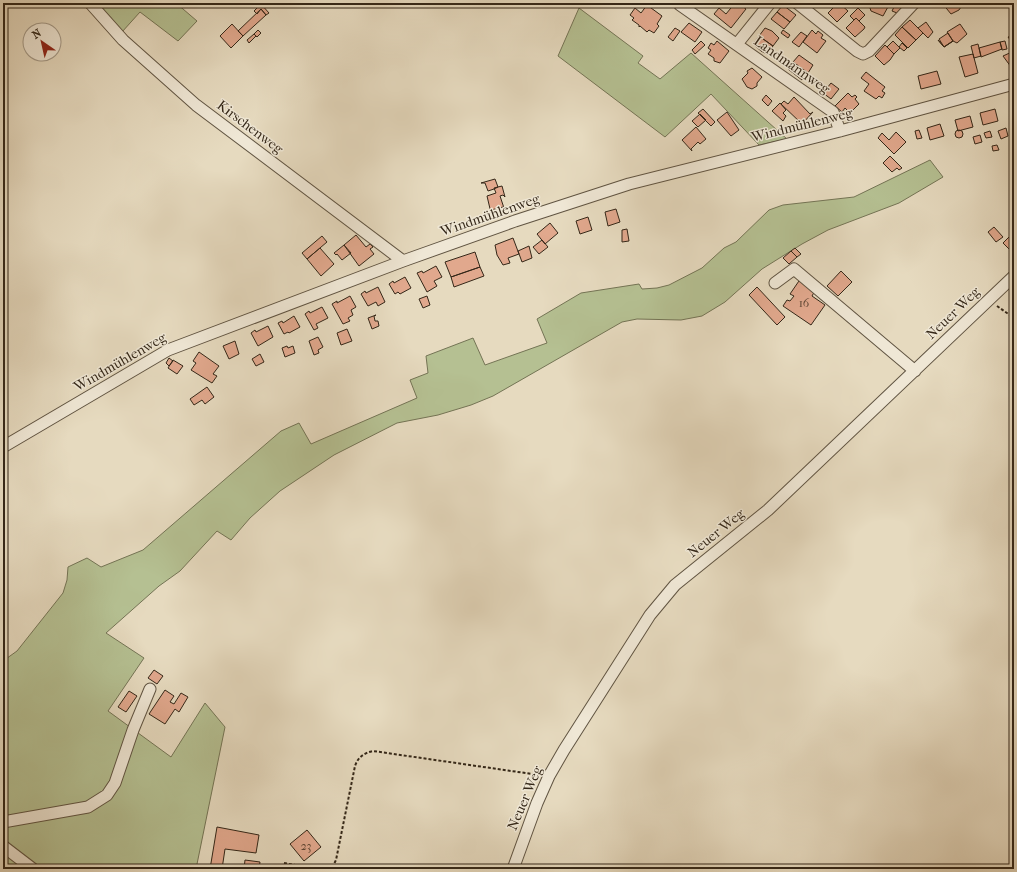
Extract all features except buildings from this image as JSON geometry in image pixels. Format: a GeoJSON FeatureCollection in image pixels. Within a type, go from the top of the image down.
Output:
{"type":"FeatureCollection","features":[{"type":"Feature","properties":{"kind":"street","name":"Kirschenweg"},"geometry":{"type":"LineString","coordinates":[[90,3],[123,40],[196,105],[403,261]]}},
{"type":"Feature","properties":{"kind":"street","name":"Landmannweg"},"geometry":{"type":"LineString","coordinates":[[737,44],[770,3]]}},
{"type":"Feature","properties":{"kind":"street"},"geometry":{"type":"LineString","coordinates":[[798,3],[857,51],[863,54],[869,51],[914,4]]}},
{"type":"Feature","properties":{"kind":"street","name":"Landmannweg"},"geometry":{"type":"LineString","coordinates":[[680,5],[834,112],[840,131]]}},
{"type":"Feature","properties":{"kind":"street","name":"Windmühlenweg"},"geometry":{"type":"LineString","coordinates":[[3,447],[168,350],[403,261],[515,221],[629,184],[840,131],[1014,84]]}},
{"type":"Feature","properties":{"kind":"street"},"geometry":{"type":"LineString","coordinates":[[775,283],[794,269],[915,371]]}},
{"type":"Feature","properties":{"kind":"street","name":"Neuer Weg"},"geometry":{"type":"LineString","coordinates":[[513,869],[537,803],[549,776],[639,632],[662,600],[675,585],[768,510],[1014,276]]}},
{"type":"Feature","properties":{"kind":"street"},"geometry":{"type":"LineString","coordinates":[[3,822],[88,807],[107,795],[114,782],[150,689]]}},
{"type":"Feature","properties":{"kind":"street"},"geometry":{"type":"LineString","coordinates":[[3,846],[33,869]]}},
{"type":"Feature","properties":{"kind":"path"},"geometry":{"type":"LineString","coordinates":[[988,301],[1014,318]]}},
{"type":"Feature","properties":{"kind":"path"},"geometry":{"type":"LineString","coordinates":[[327,869],[333,866],[336,860],[357,760],[367,752],[373,751],[549,776]]}},
{"type":"Feature","properties":{"kind":"path"},"geometry":{"type":"LineString","coordinates":[[284,864],[317,869]]}},
{"type":"Feature","properties":{"kind":"green space"},"geometry":{"type":"Polygon","coordinates":[[[97,3],[176,3],[197,21],[178,41],[140,12],[122,32],[97,3]]]}},
{"type":"Feature","properties":{"kind":"green space"},"geometry":{"type":"Polygon","coordinates":[[[579,8],[643,56],[638,63],[660,79],[691,53],[787,139],[759,145],[711,94],[665,137],[558,56],[579,8]]]}},
{"type":"Feature","properties":{"kind":"green space"},"geometry":{"type":"Polygon","coordinates":[[[930,160],[943,177],[899,203],[828,230],[802,244],[762,269],[725,302],[702,316],[681,320],[637,319],[622,322],[493,396],[471,405],[438,415],[397,423],[334,455],[280,491],[250,518],[231,540],[217,531],[180,571],[159,586],[106,633],[144,658],[108,711],[171,757],[205,703],[225,727],[196,869],[3,869],[3,661],[17,651],[63,593],[67,580],[68,567],[87,558],[101,567],[143,550],[281,431],[299,423],[311,444],[417,398],[410,380],[428,373],[426,356],[473,338],[485,365],[547,343],[537,319],[581,293],[639,284],[642,289],[657,288],[669,285],[702,268],[724,248],[736,242],[769,210],[783,205],[854,197],[930,160]]]}}]}
